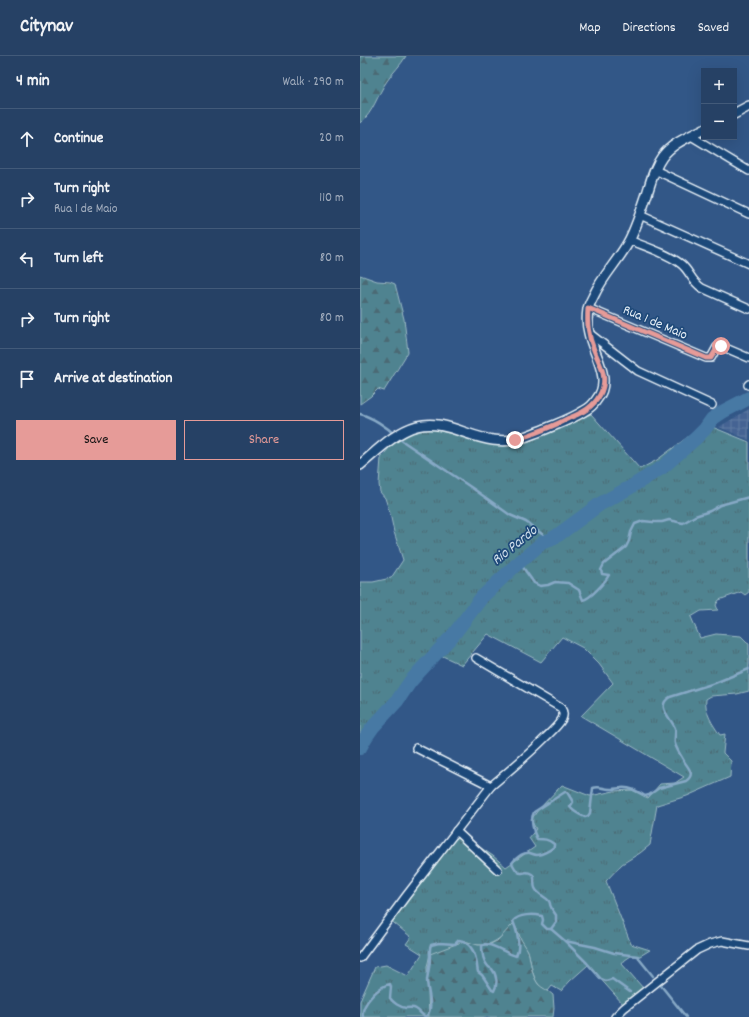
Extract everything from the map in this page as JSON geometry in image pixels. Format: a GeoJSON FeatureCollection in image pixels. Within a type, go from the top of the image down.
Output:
{"type":"FeatureCollection","features":[{"type":"Feature","properties":{"kind":"street"},"geometry":{"type":"LineString","coordinates":[[737,112],[749,106]]}},
{"type":"Feature","properties":{"kind":"street"},"geometry":{"type":"LineString","coordinates":[[360,465],[392,439],[406,430],[417,426],[428,424],[439,425],[457,429],[481,438],[504,441],[515,440],[558,424],[583,412],[591,406],[599,397],[603,388],[604,380],[603,372],[588,332],[588,308],[598,287],[630,240],[651,180],[661,158],[675,144],[701,131]]}},
{"type":"Feature","properties":{"kind":"street"},"geometry":{"type":"LineString","coordinates":[[691,136],[749,171]]}},
{"type":"Feature","properties":{"kind":"street"},"geometry":{"type":"LineString","coordinates":[[655,170],[749,214]]}},
{"type":"Feature","properties":{"kind":"street"},"geometry":{"type":"LineString","coordinates":[[640,215],[749,264]]}},
{"type":"Feature","properties":{"kind":"street"},"geometry":{"type":"LineString","coordinates":[[630,240],[676,261],[686,269],[696,284],[702,288],[749,309]]}},
{"type":"Feature","properties":{"kind":"street","name":"Rua 1 de Maio"},"geometry":{"type":"LineString","coordinates":[[588,308],[708,359],[712,357],[717,348],[721,346],[749,358]]}},
{"type":"Feature","properties":{"kind":"street"},"geometry":{"type":"LineString","coordinates":[[588,332],[638,371],[712,405]]}},
{"type":"Feature","properties":{"kind":"street"},"geometry":{"type":"LineString","coordinates":[[360,958],[491,786],[527,756],[562,719],[563,710],[561,708],[476,658]]}},
{"type":"Feature","properties":{"kind":"street"},"geometry":{"type":"LineString","coordinates":[[416,748],[491,786]]}},
{"type":"Feature","properties":{"kind":"street"},"geometry":{"type":"LineString","coordinates":[[456,831],[498,870]]}},
{"type":"Feature","properties":{"kind":"street"},"geometry":{"type":"LineString","coordinates":[[615,1017],[696,950],[710,944],[722,942],[749,946]]}},
{"type":"Feature","properties":{"kind":"shaded area"},"geometry":{"type":"Polygon","coordinates":[[[749,409],[749,440],[719,427],[749,409]]]}},
{"type":"Feature","properties":{"kind":"green space"},"geometry":{"type":"Polygon","coordinates":[[[360,56],[406,56],[387,81],[369,114],[360,123],[360,56]]]}},
{"type":"Feature","properties":{"kind":"green space"},"geometry":{"type":"Polygon","coordinates":[[[360,275],[377,281],[395,284],[404,319],[408,352],[384,391],[378,389],[360,404],[360,275]]]}},
{"type":"Feature","properties":{"kind":"green space"},"geometry":{"type":"Polygon","coordinates":[[[591,414],[640,469],[657,460],[705,424],[749,442],[749,592],[745,595],[741,592],[719,600],[716,605],[718,610],[701,611],[691,617],[700,638],[716,634],[741,636],[749,643],[749,691],[737,694],[711,696],[706,699],[706,709],[712,723],[720,735],[725,734],[723,753],[731,761],[730,777],[687,796],[657,805],[650,845],[622,864],[606,881],[631,944],[650,950],[640,956],[631,956],[622,964],[643,988],[623,1004],[588,965],[561,991],[552,986],[548,991],[543,988],[536,980],[528,951],[513,924],[502,936],[489,944],[477,945],[464,941],[429,993],[429,1017],[360,1017],[360,1001],[375,967],[386,965],[408,976],[422,954],[406,944],[411,937],[389,919],[456,831],[493,856],[506,867],[535,847],[529,838],[536,829],[531,820],[538,810],[562,785],[590,796],[614,791],[632,790],[648,798],[660,784],[675,783],[684,777],[581,716],[613,683],[599,664],[583,648],[562,637],[541,662],[488,634],[462,665],[434,652],[410,689],[372,729],[360,749],[360,582],[373,582],[391,578],[403,560],[385,498],[380,492],[379,484],[381,458],[400,434],[432,429],[498,445],[531,440],[591,414]]]}},
{"type":"Feature","properties":{"kind":"green space"},"geometry":{"type":"Polygon","coordinates":[[[513,924],[528,951],[533,972],[538,984],[553,995],[553,1017],[429,1017],[427,967],[430,954],[464,941],[478,945],[488,945],[497,941],[513,924]]]}},
{"type":"Feature","properties":{"kind":"waterway","name":"Rio Pardo"},"geometry":{"type":"LineString","coordinates":[[360,748],[373,727],[397,701],[410,682],[454,634],[482,597],[516,565],[543,542],[550,540],[600,504],[663,467],[696,438],[712,419],[749,398]]}},
{"type":"Feature","properties":{"kind":"waterway"},"geometry":{"type":"LineString","coordinates":[[360,414],[369,417],[395,435]]}},
{"type":"Feature","properties":{"kind":"waterway"},"geometry":{"type":"LineString","coordinates":[[401,440],[510,515],[526,522],[550,540]]}},
{"type":"Feature","properties":{"kind":"waterway"},"geometry":{"type":"LineString","coordinates":[[516,565],[522,566],[534,583],[540,586],[555,582],[568,583],[579,590],[583,600],[594,593],[607,578],[609,575],[602,574],[601,570],[604,564],[626,547],[635,524],[643,521],[662,522],[669,520],[683,523],[720,505],[749,497]]}},
{"type":"Feature","properties":{"kind":"waterway"},"geometry":{"type":"LineString","coordinates":[[551,929],[556,922],[556,915],[549,901],[536,890],[533,875],[526,872],[520,873],[512,863],[523,854],[528,853],[539,855],[554,847],[554,844],[550,841],[537,839],[532,826],[534,812],[567,792],[573,802],[570,807],[585,817],[590,813],[593,788],[627,788],[645,796],[659,788],[686,781],[691,773],[675,744],[675,728],[665,712],[664,704],[670,697],[715,683],[749,669]]}},
{"type":"Feature","properties":{"kind":"waterway"},"geometry":{"type":"LineString","coordinates":[[363,1017],[364,1007],[371,997],[381,988],[390,984],[390,998],[393,1002],[406,1008],[415,1008],[426,1017],[430,1009],[427,980],[431,945],[439,943],[455,944],[459,940],[465,942],[474,952],[478,972],[494,991],[496,977],[494,971],[485,961],[482,946],[485,944],[496,947],[516,956],[518,943],[513,921],[522,916],[542,916],[542,924],[547,929],[551,929]]}},
{"type":"Feature","properties":{"kind":"waterway"},"geometry":{"type":"LineString","coordinates":[[551,929],[565,941],[601,979],[606,981],[612,979],[630,992]]}},
{"type":"Feature","properties":{"kind":"waterway"},"geometry":{"type":"LineString","coordinates":[[565,941],[595,947],[614,953],[638,956],[653,976]]}},
{"type":"Feature","properties":{"kind":"waterway"},"geometry":{"type":"LineString","coordinates":[[659,983],[686,1017]]}},
{"type":"Feature","properties":{"kind":"route"},"geometry":{"type":"LineString","coordinates":[[515,440],[558,424],[583,412],[599,397],[603,388],[604,380],[603,372],[588,332],[588,308],[708,359],[712,357],[718,346],[721,346]]}}]}
